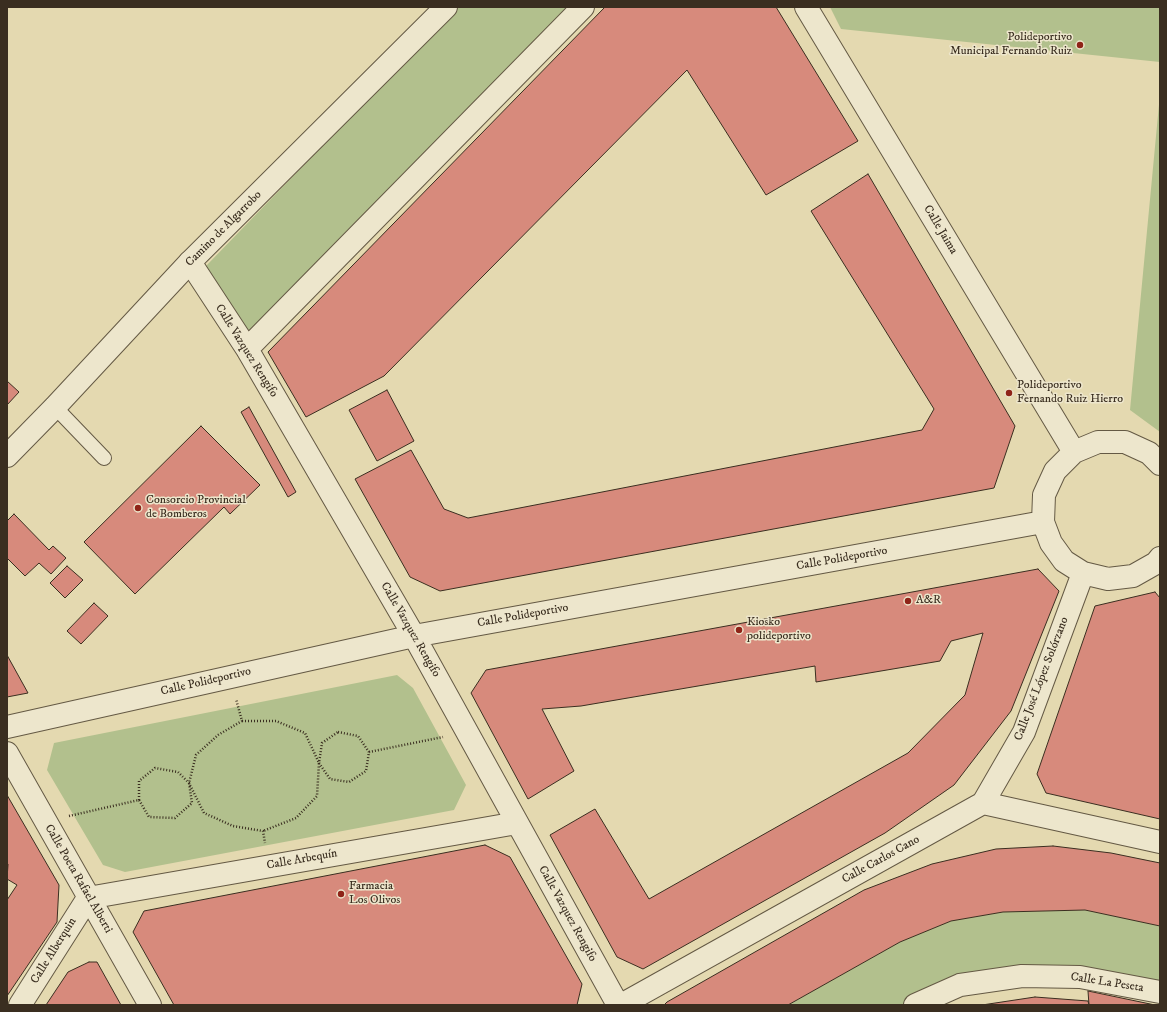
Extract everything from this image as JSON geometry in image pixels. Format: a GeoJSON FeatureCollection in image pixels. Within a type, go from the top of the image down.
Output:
{"type":"FeatureCollection","features":[{"type":"Feature","properties":{"kind":"street","name":"Camino de Algarrobo"},"geometry":{"type":"LineString","coordinates":[[7,456],[55,407],[190,262],[446,7]]}},
{"type":"Feature","properties":{"kind":"street"},"geometry":{"type":"LineString","coordinates":[[247,349],[583,7]]}},
{"type":"Feature","properties":{"kind":"street","name":"Calle Jaima"},"geometry":{"type":"LineString","coordinates":[[806,7],[1074,452]]}},
{"type":"Feature","properties":{"kind":"street","name":"Calle Vazquez Rengifo"},"geometry":{"type":"LineString","coordinates":[[190,262],[247,349],[414,636],[619,1005]]}},
{"type":"Feature","properties":{"kind":"street"},"geometry":{"type":"LineString","coordinates":[[1159,563],[1133,576],[1127,577],[1108,579],[1083,573],[1064,561],[1051,543],[1043,522],[1044,495],[1049,483],[1055,471],[1074,452],[1098,442],[1125,442],[1149,453],[1160,464]]}},
{"type":"Feature","properties":{"kind":"street","name":"Calle Polideportivo"},"geometry":{"type":"LineString","coordinates":[[7,727],[414,636],[1043,522]]}},
{"type":"Feature","properties":{"kind":"street","name":"Calle José López Solórzano"},"geometry":{"type":"LineString","coordinates":[[983,803],[1024,732],[1083,573]]}},
{"type":"Feature","properties":{"kind":"street","name":"Calle Poeta Rafael Alberti"},"geometry":{"type":"LineString","coordinates":[[7,753],[150,1005]]}},
{"type":"Feature","properties":{"kind":"street"},"geometry":{"type":"LineString","coordinates":[[983,803],[1160,842]]}},
{"type":"Feature","properties":{"kind":"street","name":"Calle Carlos Cano"},"geometry":{"type":"LineString","coordinates":[[619,1005],[983,803]]}},
{"type":"Feature","properties":{"kind":"street","name":"Calle Arbequín"},"geometry":{"type":"LineString","coordinates":[[88,898],[517,823]]}},
{"type":"Feature","properties":{"kind":"street","name":"Calle Alberquin"},"geometry":{"type":"LineString","coordinates":[[20,1005],[88,898]]}},
{"type":"Feature","properties":{"kind":"street","name":"Calle La Peseta"},"geometry":{"type":"LineString","coordinates":[[915,1005],[960,986],[1022,976],[1080,977],[1160,992]]}},
{"type":"Feature","properties":{"kind":"lane"},"geometry":{"type":"LineString","coordinates":[[55,407],[104,458]]}},
{"type":"Feature","properties":{"kind":"path"},"geometry":{"type":"LineString","coordinates":[[230,677],[242,721]]}},
{"type":"Feature","properties":{"kind":"path"},"geometry":{"type":"LineString","coordinates":[[319,763],[305,734],[276,721],[242,721],[218,735],[196,755],[189,783],[192,803],[175,818],[149,817],[139,800],[139,781],[155,768],[178,772],[189,783],[204,813],[233,826],[263,831],[296,818],[317,796],[319,763],[322,743],[338,732],[358,736],[369,752],[366,771],[349,782],[330,779],[319,763]]}},
{"type":"Feature","properties":{"kind":"path"},"geometry":{"type":"LineString","coordinates":[[369,752],[467,733]]}},
{"type":"Feature","properties":{"kind":"path"},"geometry":{"type":"LineString","coordinates":[[45,821],[139,800]]}},
{"type":"Feature","properties":{"kind":"path"},"geometry":{"type":"LineString","coordinates":[[263,831],[268,866]]}},
{"type":"Feature","properties":{"kind":"green space"},"geometry":{"type":"Polygon","coordinates":[[[457,7],[575,7],[248,339],[206,266],[457,7]]]}},
{"type":"Feature","properties":{"kind":"green space","name":"Polideportivo Municipal Fernando Ruiz"},"geometry":{"type":"Polygon","coordinates":[[[830,7],[1160,7],[1160,62],[841,29],[830,7]]]}},
{"type":"Feature","properties":{"kind":"green space"},"geometry":{"type":"Polygon","coordinates":[[[1160,94],[1160,432],[1130,410],[1160,94]]]}},
{"type":"Feature","properties":{"kind":"green space"},"geometry":{"type":"Polygon","coordinates":[[[397,675],[413,688],[466,785],[454,810],[125,872],[103,865],[47,770],[54,743],[397,675]]]}},
{"type":"Feature","properties":{"kind":"green space"},"geometry":{"type":"Polygon","coordinates":[[[1085,910],[1160,926],[1160,984],[1088,968],[910,1005],[788,1005],[900,942],[951,921],[1003,912],[1085,910]]]}},
{"type":"Feature","properties":{"kind":"building"},"geometry":{"type":"Polygon","coordinates":[[[605,7],[776,7],[858,141],[766,195],[687,70],[384,376],[306,417],[268,352],[605,7]]]}},
{"type":"Feature","properties":{"kind":"building"},"geometry":{"type":"Polygon","coordinates":[[[868,174],[1015,426],[994,488],[440,591],[410,577],[355,479],[411,450],[444,509],[468,518],[922,430],[934,409],[811,211],[868,174]]]}},
{"type":"Feature","properties":{"kind":"building"},"geometry":{"type":"Polygon","coordinates":[[[7,381],[19,392],[7,405],[7,381]]]}},
{"type":"Feature","properties":{"kind":"building"},"geometry":{"type":"Polygon","coordinates":[[[387,390],[414,441],[377,461],[349,410],[387,390]]]}},
{"type":"Feature","properties":{"kind":"building"},"geometry":{"type":"Polygon","coordinates":[[[249,407],[296,492],[288,497],[241,412],[249,407]]]}},
{"type":"Feature","properties":{"kind":"building"},"geometry":{"type":"Polygon","coordinates":[[[201,426],[260,485],[230,514],[224,507],[135,594],[84,542],[201,426]]]}},
{"type":"Feature","properties":{"kind":"building"},"geometry":{"type":"Polygon","coordinates":[[[14,514],[49,550],[53,546],[66,558],[51,574],[39,563],[25,576],[7,558],[7,521],[14,514]]]}},
{"type":"Feature","properties":{"kind":"building"},"geometry":{"type":"Polygon","coordinates":[[[67,566],[83,580],[65,598],[50,583],[67,566]]]}},
{"type":"Feature","properties":{"kind":"building"},"geometry":{"type":"Polygon","coordinates":[[[1038,569],[1059,591],[1011,711],[954,785],[885,833],[643,969],[617,957],[550,835],[595,809],[649,899],[908,753],[965,695],[983,633],[951,641],[940,661],[816,682],[815,666],[581,706],[542,709],[574,771],[528,799],[471,693],[486,670],[1038,569]]]}},
{"type":"Feature","properties":{"kind":"building"},"geometry":{"type":"Polygon","coordinates":[[[1155,592],[1160,598],[1160,819],[1046,793],[1037,774],[1095,606],[1155,592]]]}},
{"type":"Feature","properties":{"kind":"building"},"geometry":{"type":"Polygon","coordinates":[[[94,603],[108,616],[81,644],[67,631],[94,603]]]}},
{"type":"Feature","properties":{"kind":"building"},"geometry":{"type":"Polygon","coordinates":[[[7,655],[28,693],[7,697],[7,655]]]}},
{"type":"Feature","properties":{"kind":"building"},"geometry":{"type":"Polygon","coordinates":[[[7,795],[59,885],[57,922],[7,996],[7,900],[17,885],[7,879],[7,795]]]}},
{"type":"Feature","properties":{"kind":"building"},"geometry":{"type":"Polygon","coordinates":[[[485,845],[510,857],[582,984],[577,1005],[174,1005],[133,932],[144,911],[485,845]]]}},
{"type":"Feature","properties":{"kind":"building"},"geometry":{"type":"Polygon","coordinates":[[[1053,846],[1111,853],[1160,863],[1160,926],[1085,910],[1003,912],[951,921],[900,942],[788,1005],[664,1005],[864,890],[932,864],[996,849],[1053,846]]]}},
{"type":"Feature","properties":{"kind":"building"},"geometry":{"type":"Polygon","coordinates":[[[89,962],[97,962],[121,1005],[46,1005],[68,972],[89,962]]]}},
{"type":"Feature","properties":{"kind":"building"},"geometry":{"type":"Polygon","coordinates":[[[1088,991],[1155,1005],[1089,1005],[1088,991]]]}},
{"type":"Feature","properties":{"kind":"building"},"geometry":{"type":"Polygon","coordinates":[[[1035,997],[1088,1001],[1089,1005],[982,1005],[1035,997]]]}},
{"type":"Feature","properties":{"kind":"place","name":"Polideportivo Municipal Fernando Ruiz"},"geometry":{"type":"Point","coordinates":[1080,45]}},
{"type":"Feature","properties":{"kind":"place","name":"Polideportivo Fernando Ruiz Hierro"},"geometry":{"type":"Point","coordinates":[1009,393]}},
{"type":"Feature","properties":{"kind":"place","name":"Consorcio Provincial de Bomberos"},"geometry":{"type":"Point","coordinates":[138,508]}},
{"type":"Feature","properties":{"kind":"place","name":"A&R"},"geometry":{"type":"Point","coordinates":[908,601]}},
{"type":"Feature","properties":{"kind":"place","name":"Kiosko polideportivo"},"geometry":{"type":"Point","coordinates":[739,630]}},
{"type":"Feature","properties":{"kind":"place","name":"Farmacia Los Olivos"},"geometry":{"type":"Point","coordinates":[341,894]}}]}
